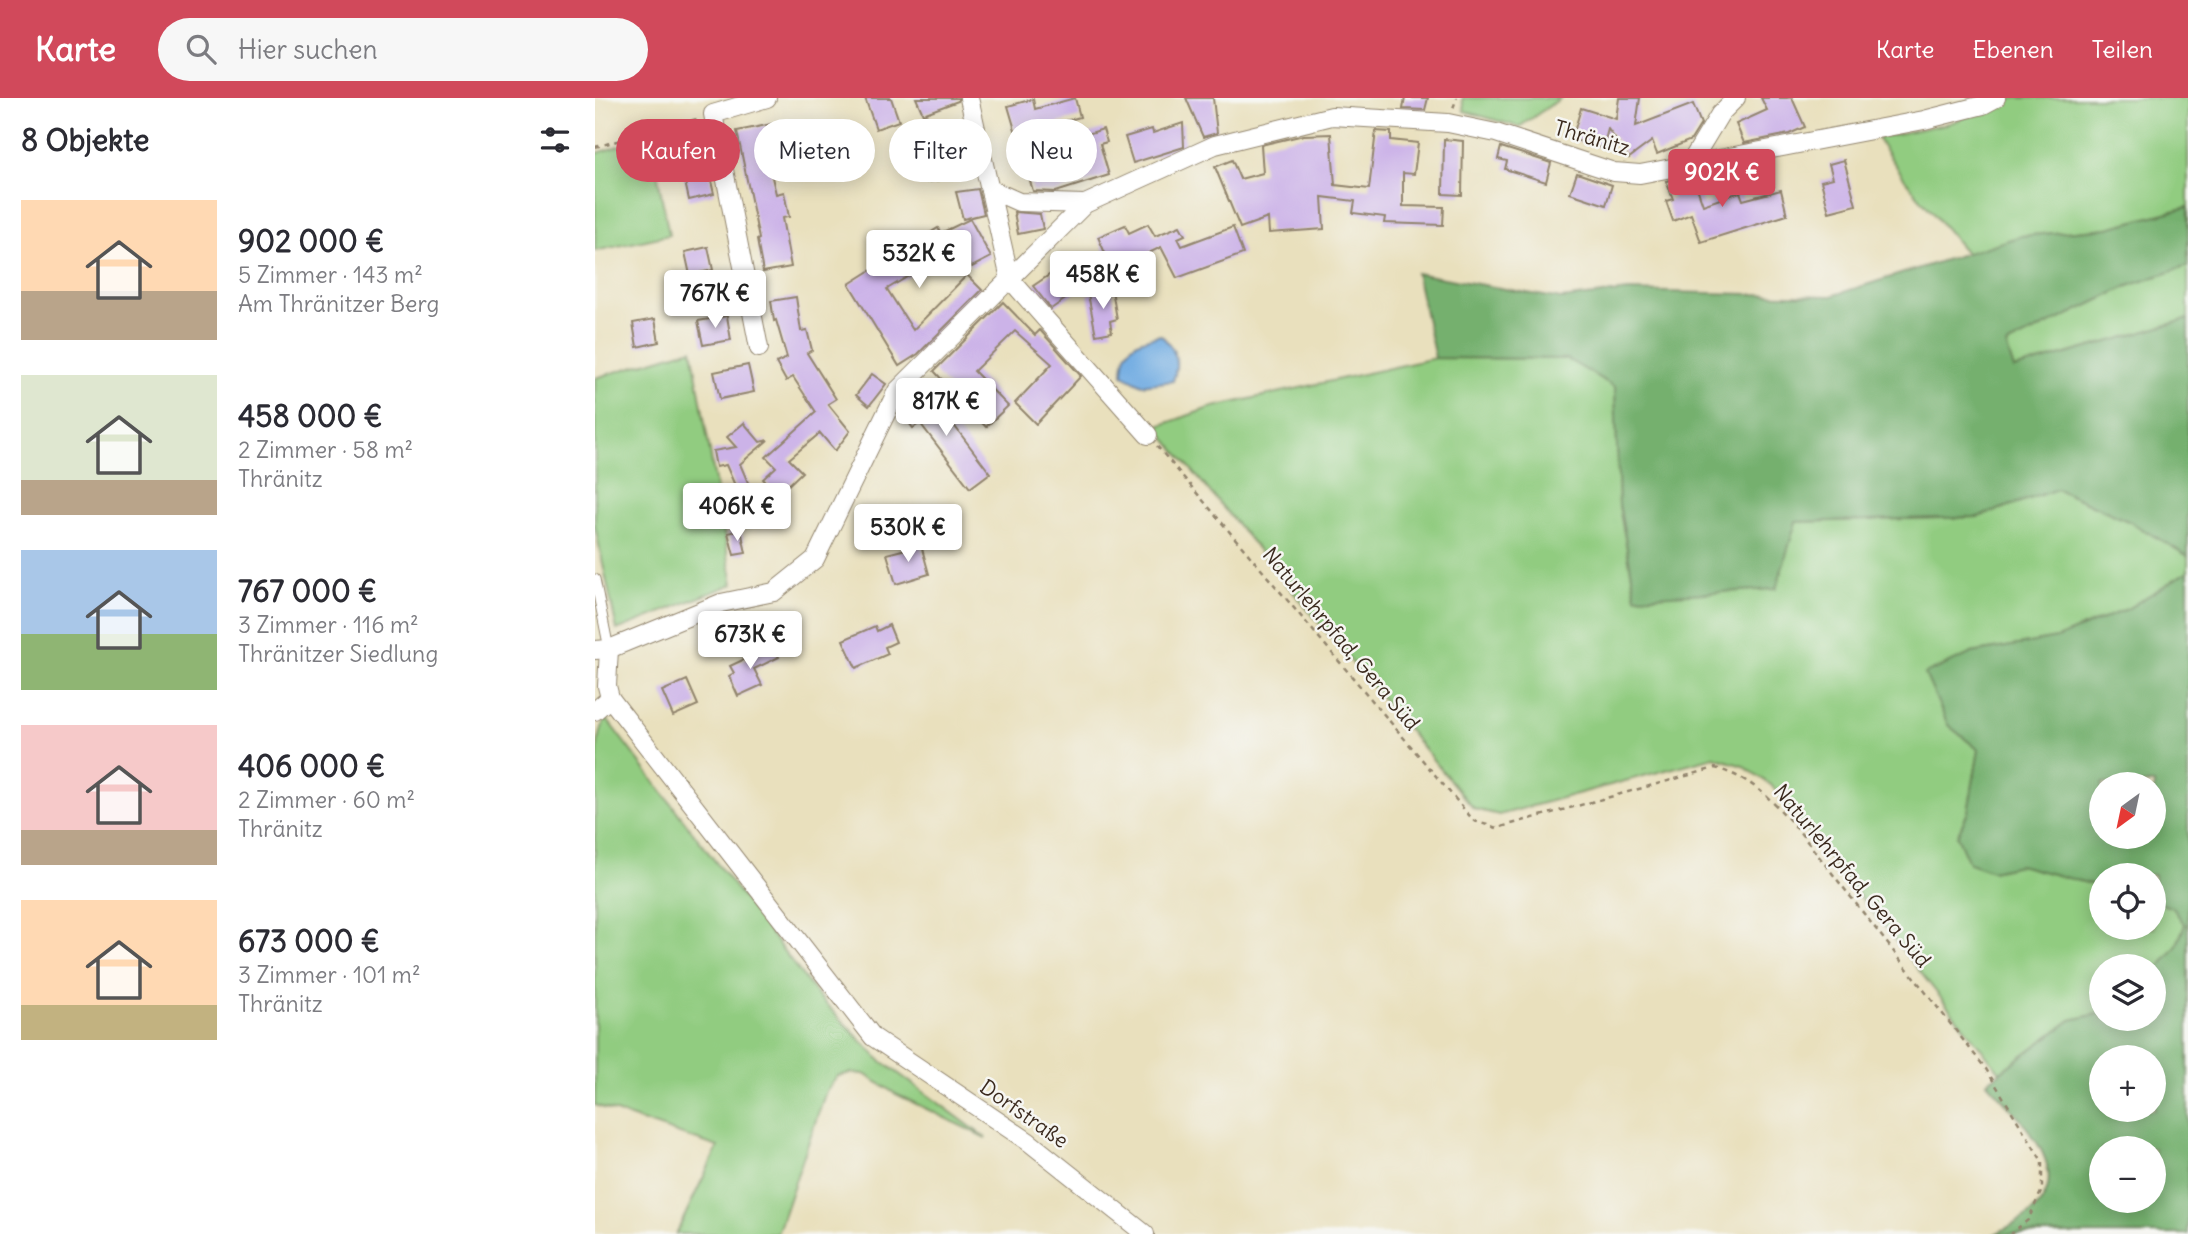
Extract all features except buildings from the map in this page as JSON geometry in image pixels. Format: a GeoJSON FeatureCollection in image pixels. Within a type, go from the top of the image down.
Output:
{"type":"FeatureCollection","features":[{"type":"Feature","properties":{"kind":"street"},"geometry":{"type":"LineString","coordinates":[[759,348],[713,114],[767,98]]}},
{"type":"Feature","properties":{"kind":"street"},"geometry":{"type":"LineString","coordinates":[[969,98],[992,190],[1010,279],[1149,435]]}},
{"type":"Feature","properties":{"kind":"street"},"geometry":{"type":"LineString","coordinates":[[1691,162],[1720,114],[1736,98]]}},
{"type":"Feature","properties":{"kind":"street","name":"Thränitz"},"geometry":{"type":"LineString","coordinates":[[602,649],[721,603],[774,592],[815,559],[897,391],[1085,204],[1215,145],[1332,116],[1448,123],[1496,133],[1614,172],[1640,174],[1691,162],[1924,120],[1983,105],[1996,98]]}},
{"type":"Feature","properties":{"kind":"street","name":"Thränitz"},"geometry":{"type":"LineString","coordinates":[[992,190],[1019,202],[1085,204]]}},
{"type":"Feature","properties":{"kind":"street"},"geometry":{"type":"LineString","coordinates":[[595,711],[610,698],[602,649]]}},
{"type":"Feature","properties":{"kind":"street","name":"Dorfstraße"},"geometry":{"type":"LineString","coordinates":[[610,698],[873,1037],[1029,1142],[1145,1234]]}},
{"type":"Feature","properties":{"kind":"lane"},"geometry":{"type":"LineString","coordinates":[[595,579],[602,649]]}},
{"type":"Feature","properties":{"kind":"path"},"geometry":{"type":"LineString","coordinates":[[595,147],[713,114]]}},
{"type":"Feature","properties":{"kind":"path","name":"Naturlehrpfad, Gera Süd"},"geometry":{"type":"LineString","coordinates":[[1149,435],[1474,821],[1497,828],[1715,768],[1740,775],[1764,792],[1795,826],[1986,1069],[2042,1161],[2042,1190],[2028,1220],[2011,1234]]}},
{"type":"Feature","properties":{"kind":"green space"},"geometry":{"type":"Polygon","coordinates":[[[1462,98],[1561,98],[1519,127],[1464,111],[1462,98]]]}},
{"type":"Feature","properties":{"kind":"green space"},"geometry":{"type":"Polygon","coordinates":[[[2015,98],[2188,98],[2188,207],[2108,228],[2021,236],[1967,254],[1909,185],[1877,138],[1950,123],[2015,98]]]}},
{"type":"Feature","properties":{"kind":"green space"},"geometry":{"type":"Polygon","coordinates":[[[616,147],[616,182],[659,182],[669,235],[595,251],[595,154],[616,147]]]}},
{"type":"Feature","properties":{"kind":"green space"},"geometry":{"type":"Polygon","coordinates":[[[2188,207],[2188,266],[2128,286],[2006,345],[2014,369],[2188,319],[2188,556],[2130,522],[2057,489],[1978,517],[1796,522],[1776,589],[1636,597],[1619,504],[1615,387],[1567,359],[1435,358],[1416,273],[1561,299],[1628,291],[1831,296],[2021,236],[2108,228],[2188,207]]]}},
{"type":"Feature","properties":{"kind":"green space"},"geometry":{"type":"Polygon","coordinates":[[[2188,266],[2188,319],[2014,369],[2006,345],[2128,286],[2188,266]]]}},
{"type":"Feature","properties":{"kind":"green space"},"geometry":{"type":"Polygon","coordinates":[[[692,349],[733,584],[617,630],[595,526],[595,378],[692,349]]]}},
{"type":"Feature","properties":{"kind":"green space"},"geometry":{"type":"Polygon","coordinates":[[[1435,358],[1567,359],[1615,387],[1619,507],[1636,597],[1796,522],[1978,517],[2057,489],[2130,522],[2188,556],[2188,571],[2127,609],[2057,638],[1972,653],[1948,725],[1979,750],[1968,813],[1957,836],[1992,871],[2019,865],[2089,884],[2089,940],[2166,940],[2166,905],[2173,908],[2185,925],[2176,947],[2166,959],[2166,954],[2089,954],[2089,1016],[2071,1020],[2000,1072],[1771,785],[1743,766],[1714,757],[1499,815],[1474,809],[1156,427],[1209,408],[1435,358]]]}},
{"type":"Feature","properties":{"kind":"green space"},"geometry":{"type":"Polygon","coordinates":[[[2188,571],[2188,1234],[1995,1234],[2032,1212],[2045,1196],[2049,1179],[2046,1161],[2038,1144],[1987,1082],[2071,1020],[2089,1016],[2089,1031],[2166,1031],[2166,959],[2176,947],[2185,925],[2173,908],[2166,905],[2166,863],[2089,863],[2089,884],[2019,865],[1992,871],[1969,863],[1957,836],[1968,812],[1979,750],[1948,725],[1925,674],[1972,653],[2057,638],[2127,609],[2188,571]]]}},
{"type":"Feature","properties":{"kind":"green space"},"geometry":{"type":"Polygon","coordinates":[[[605,717],[818,996],[879,1059],[986,1138],[896,1094],[864,1074],[838,1076],[826,1091],[777,1234],[676,1234],[718,1147],[595,1105],[595,798],[598,743],[605,717]]]}},
{"type":"Feature","properties":{"kind":"water"},"geometry":{"type":"Polygon","coordinates":[[[1161,335],[1175,356],[1173,381],[1142,385],[1123,375],[1128,350],[1144,339],[1161,335]]]}}]}
